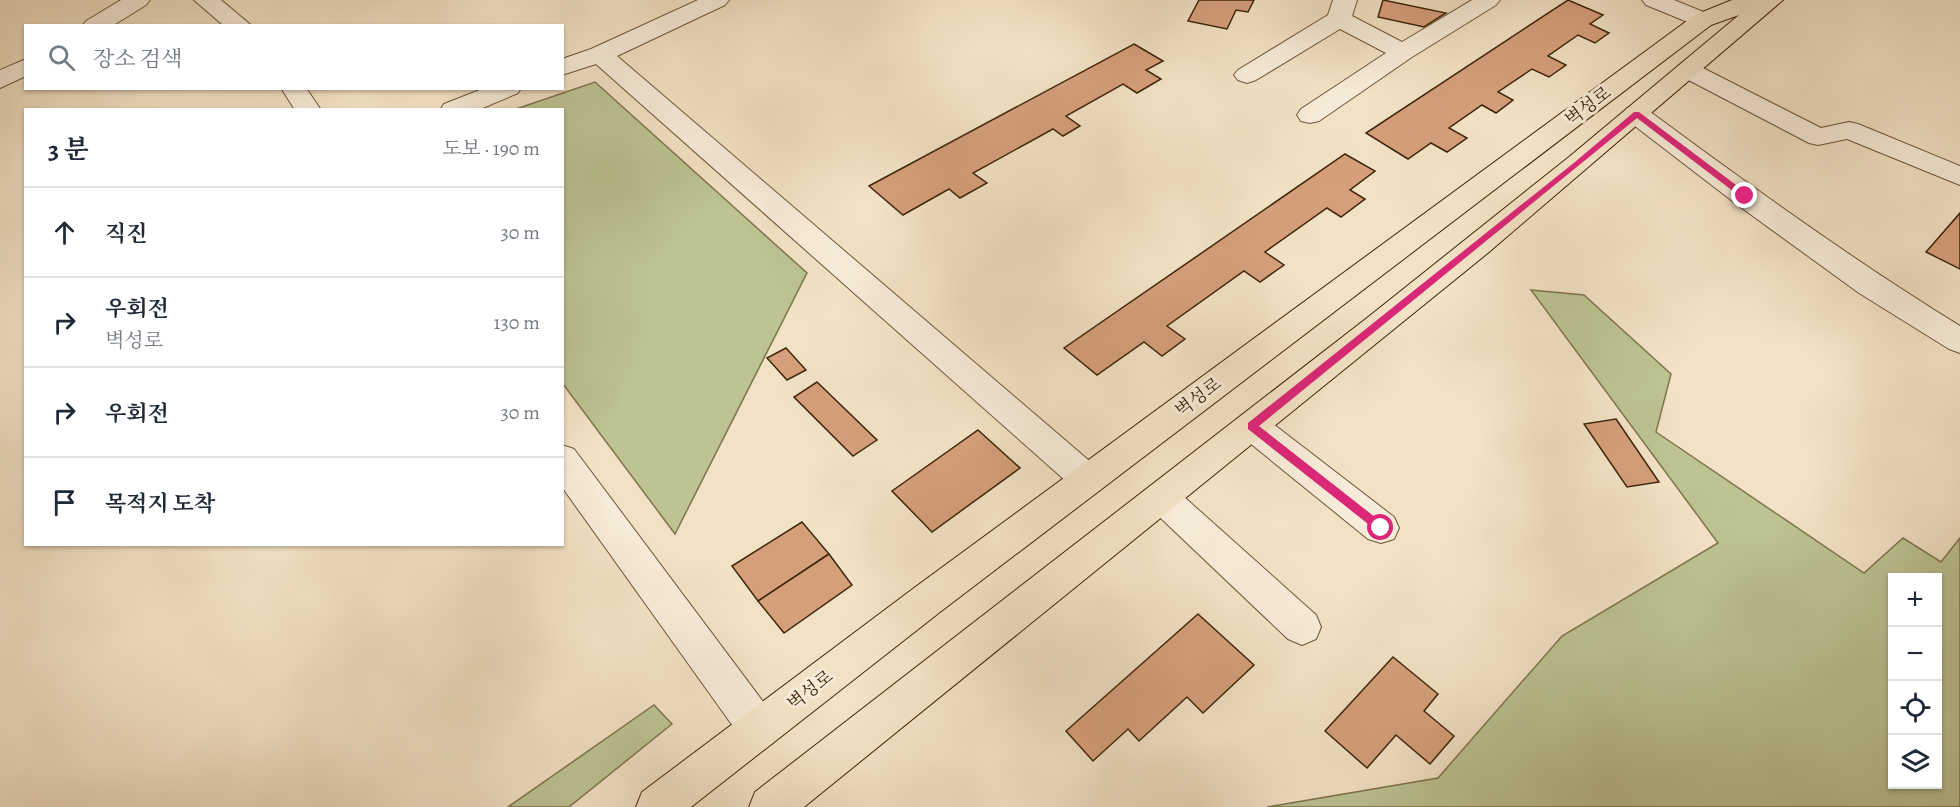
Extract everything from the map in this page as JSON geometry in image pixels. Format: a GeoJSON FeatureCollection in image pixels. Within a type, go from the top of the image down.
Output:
{"type":"FeatureCollection","features":[{"type":"Feature","properties":{"kind":"main road","name":"벽성로"},"geometry":{"type":"LineString","coordinates":[[770,807],[920,686],[1252,426],[1577,164],[1771,0]]}},
{"type":"Feature","properties":{"kind":"main road","name":"벽성로"},"geometry":{"type":"LineString","coordinates":[[657,807],[1088,480],[1704,20],[1741,3]]}},
{"type":"Feature","properties":{"kind":"street"},"geometry":{"type":"LineString","coordinates":[[97,24],[138,0]]}},
{"type":"Feature","properties":{"kind":"street"},"geometry":{"type":"LineString","coordinates":[[206,0],[237,24]]}},
{"type":"Feature","properties":{"kind":"street"},"geometry":{"type":"LineString","coordinates":[[564,67],[600,54],[717,0]]}},
{"type":"Feature","properties":{"kind":"street"},"geometry":{"type":"LineString","coordinates":[[1310,114],[1403,52],[1488,0]]}},
{"type":"Feature","properties":{"kind":"street"},"geometry":{"type":"LineString","coordinates":[[1654,0],[1704,20]]}},
{"type":"Feature","properties":{"kind":"street"},"geometry":{"type":"LineString","coordinates":[[1247,75],[1342,10],[1403,52]]}},
{"type":"Feature","properties":{"kind":"street"},"geometry":{"type":"LineString","coordinates":[[600,54],[1088,480]]}},
{"type":"Feature","properties":{"kind":"street"},"geometry":{"type":"LineString","coordinates":[[0,80],[24,67]]}},
{"type":"Feature","properties":{"kind":"street"},"geometry":{"type":"LineString","coordinates":[[1688,70],[1818,137],[1849,130],[1960,176]]}},
{"type":"Feature","properties":{"kind":"street"},"geometry":{"type":"LineString","coordinates":[[294,90],[307,108]]}},
{"type":"Feature","properties":{"kind":"street"},"geometry":{"type":"LineString","coordinates":[[458,108],[504,90]]}},
{"type":"Feature","properties":{"kind":"street"},"geometry":{"type":"LineString","coordinates":[[1636,114],[1745,196],[1870,285],[1960,341]]}},
{"type":"Feature","properties":{"kind":"street"},"geometry":{"type":"LineString","coordinates":[[1252,426],[1381,528]]}},
{"type":"Feature","properties":{"kind":"street"},"geometry":{"type":"LineString","coordinates":[[564,462],[759,729]]}},
{"type":"Feature","properties":{"kind":"street"},"geometry":{"type":"LineString","coordinates":[[1161,497],[1302,627]]}},
{"type":"Feature","properties":{"kind":"green space"},"geometry":{"type":"Polygon","coordinates":[[[595,82],[807,273],[675,534],[564,385],[564,108],[519,108],[595,82]]]}},
{"type":"Feature","properties":{"kind":"green space"},"geometry":{"type":"Polygon","coordinates":[[[1531,290],[1584,295],[1671,374],[1656,432],[1864,573],[1903,538],[1941,562],[1960,538],[1960,807],[1267,807],[1438,778],[1562,636],[1718,543],[1531,290]]]}},
{"type":"Feature","properties":{"kind":"green space"},"geometry":{"type":"Polygon","coordinates":[[[654,705],[672,724],[569,807],[508,807],[654,705]]]}},
{"type":"Feature","properties":{"kind":"building"},"geometry":{"type":"Polygon","coordinates":[[[1199,0],[1254,0],[1248,12],[1236,10],[1227,29],[1188,21],[1199,0]]]}},
{"type":"Feature","properties":{"kind":"building"},"geometry":{"type":"Polygon","coordinates":[[[1383,0],[1446,13],[1424,27],[1378,17],[1383,0]]]}},
{"type":"Feature","properties":{"kind":"building"},"geometry":{"type":"Polygon","coordinates":[[[1568,0],[1603,15],[1590,24],[1609,33],[1595,43],[1578,35],[1548,56],[1566,65],[1549,77],[1532,69],[1498,92],[1513,100],[1496,113],[1482,105],[1449,128],[1467,138],[1447,152],[1431,143],[1408,159],[1366,133],[1568,0]]]}},
{"type":"Feature","properties":{"kind":"building"},"geometry":{"type":"Polygon","coordinates":[[[1134,44],[1163,61],[1146,70],[1161,79],[1137,93],[1123,84],[1066,116],[1080,126],[1063,136],[1053,129],[973,173],[987,183],[960,198],[949,189],[903,215],[869,186],[1134,44]]]}},
{"type":"Feature","properties":{"kind":"building"},"geometry":{"type":"Polygon","coordinates":[[[1345,154],[1375,171],[1350,190],[1365,199],[1341,217],[1327,208],[1265,252],[1284,265],[1260,282],[1244,271],[1167,326],[1185,339],[1162,356],[1144,342],[1097,375],[1064,348],[1345,154]]]}},
{"type":"Feature","properties":{"kind":"building"},"geometry":{"type":"Polygon","coordinates":[[[1960,213],[1960,269],[1926,252],[1960,213]]]}},
{"type":"Feature","properties":{"kind":"building"},"geometry":{"type":"Polygon","coordinates":[[[786,348],[806,370],[787,380],[767,358],[786,348]]]}},
{"type":"Feature","properties":{"kind":"building"},"geometry":{"type":"Polygon","coordinates":[[[817,382],[877,440],[853,456],[794,397],[817,382]]]}},
{"type":"Feature","properties":{"kind":"building"},"geometry":{"type":"Polygon","coordinates":[[[1616,419],[1659,482],[1627,487],[1584,424],[1616,419]]]}},
{"type":"Feature","properties":{"kind":"building"},"geometry":{"type":"Polygon","coordinates":[[[978,430],[1020,468],[932,532],[892,491],[978,430]]]}},
{"type":"Feature","properties":{"kind":"building"},"geometry":{"type":"Polygon","coordinates":[[[802,522],[829,554],[758,601],[732,566],[802,522]]]}},
{"type":"Feature","properties":{"kind":"building"},"geometry":{"type":"Polygon","coordinates":[[[829,554],[852,585],[784,633],[758,601],[829,554]]]}},
{"type":"Feature","properties":{"kind":"building"},"geometry":{"type":"Polygon","coordinates":[[[1198,614],[1254,665],[1203,713],[1187,697],[1139,741],[1128,729],[1093,761],[1066,731],[1198,614]]]}},
{"type":"Feature","properties":{"kind":"building"},"geometry":{"type":"Polygon","coordinates":[[[1393,657],[1438,694],[1424,711],[1454,736],[1430,764],[1396,735],[1367,768],[1325,731],[1393,657]]]}},
{"type":"Feature","properties":{"kind":"route"},"geometry":{"type":"LineString","coordinates":[[1381,528],[1252,426],[1636,114],[1745,196]]}}]}
